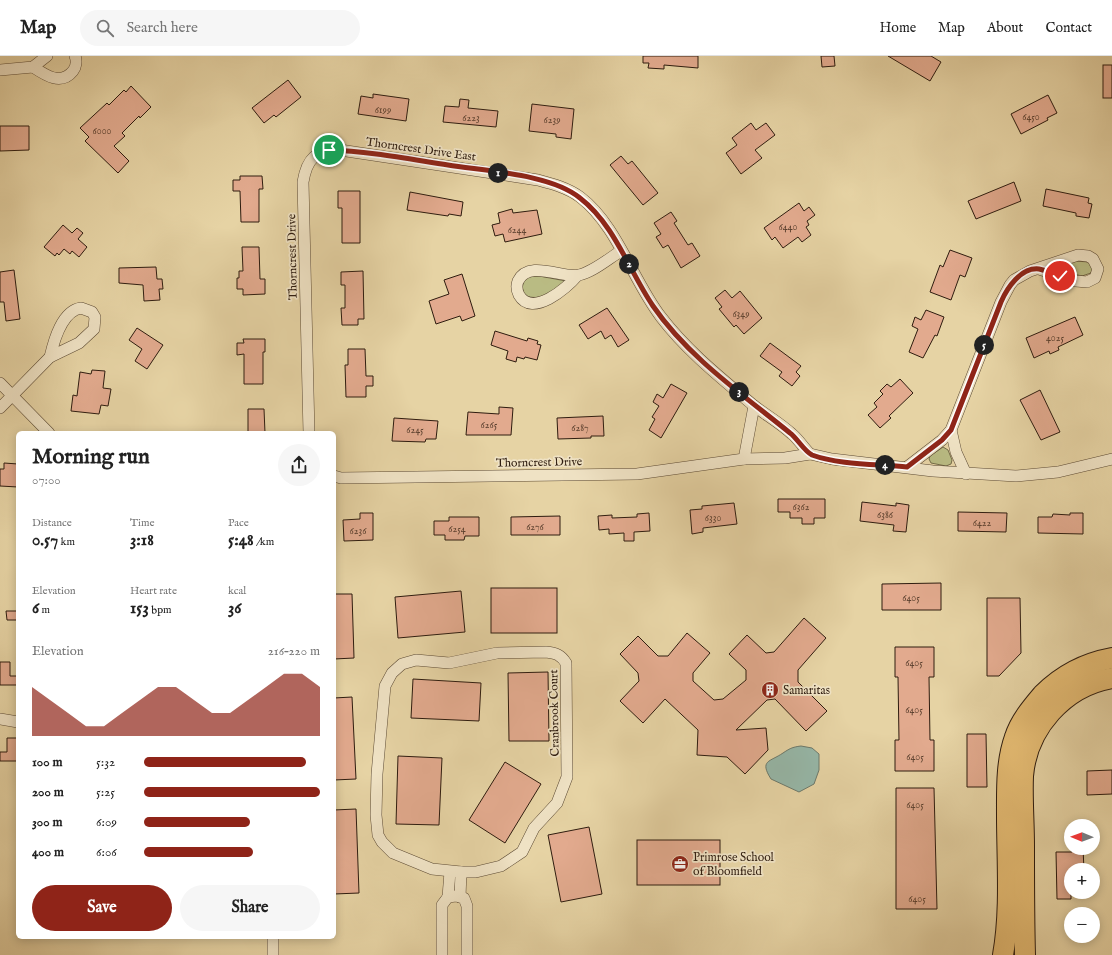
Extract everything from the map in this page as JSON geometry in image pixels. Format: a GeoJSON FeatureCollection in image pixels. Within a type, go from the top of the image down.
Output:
{"type":"FeatureCollection","features":[{"type":"Feature","properties":{"kind":"highway"},"geometry":{"type":"LineString","coordinates":[[1003,955],[1007,930],[1007,784],[1010,755],[1015,736],[1029,711],[1052,685],[1085,666],[1112,658]]}},
{"type":"Feature","properties":{"kind":"highway"},"geometry":{"type":"LineString","coordinates":[[1025,955],[1023,776],[1032,742],[1048,716],[1065,698],[1080,689],[1112,678]]}},
{"type":"Feature","properties":{"kind":"street"},"geometry":{"type":"LineString","coordinates":[[0,70],[33,67],[47,56]]}},
{"type":"Feature","properties":{"kind":"street"},"geometry":{"type":"LineString","coordinates":[[33,67],[54,79],[64,78],[74,69],[76,60],[74,56]]}},
{"type":"Feature","properties":{"kind":"street","name":"Thorncrest Drive East"},"geometry":{"type":"LineString","coordinates":[[315,156],[329,150],[353,152],[523,177],[552,183],[580,197],[609,231],[650,300],[669,327],[691,351],[754,406],[792,434],[810,454]]}},
{"type":"Feature","properties":{"kind":"street","name":"Thorncrest Drive"},"geometry":{"type":"LineString","coordinates":[[309,431],[303,182],[309,163],[315,156]]}},
{"type":"Feature","properties":{"kind":"street"},"geometry":{"type":"LineString","coordinates":[[577,276],[531,271],[521,277],[518,282],[517,290],[523,300],[532,304],[540,303],[571,284],[577,276],[621,251]]}},
{"type":"Feature","properties":{"kind":"street"},"geometry":{"type":"LineString","coordinates":[[907,467],[942,440],[951,430],[1006,290],[1014,280],[1030,271],[1039,269],[1061,259],[1083,255],[1093,259],[1098,269],[1096,278],[1083,282],[1039,269]]}},
{"type":"Feature","properties":{"kind":"street"},"geometry":{"type":"LineString","coordinates":[[0,408],[50,357],[79,343],[89,336],[94,329],[95,323],[92,312],[81,308],[70,312],[52,345],[50,357]]}},
{"type":"Feature","properties":{"kind":"street"},"geometry":{"type":"LineString","coordinates":[[0,383],[47,431]]}},
{"type":"Feature","properties":{"kind":"street"},"geometry":{"type":"LineString","coordinates":[[744,459],[754,406]]}},
{"type":"Feature","properties":{"kind":"street"},"geometry":{"type":"LineString","coordinates":[[951,430],[956,452],[966,474]]}},
{"type":"Feature","properties":{"kind":"street","name":"Thorncrest Drive"},"geometry":{"type":"LineString","coordinates":[[336,477],[341,478],[637,474],[744,459],[785,458],[810,454],[832,459],[995,476],[1032,475],[1058,472],[1112,459]]}},
{"type":"Feature","properties":{"kind":"street","name":"Cranbrook Court"},"geometry":{"type":"LineString","coordinates":[[497,653],[556,653],[562,657],[566,663],[567,671],[568,768],[562,794],[557,803],[534,828],[522,852],[515,858],[501,866],[491,869],[456,872],[432,869],[403,858],[386,847],[378,835],[376,815],[377,774],[384,690],[387,679],[402,664],[416,660],[449,663],[497,653]]}},
{"type":"Feature","properties":{"kind":"street"},"geometry":{"type":"LineString","coordinates":[[0,719],[16,722]]}},
{"type":"Feature","properties":{"kind":"street"},"geometry":{"type":"LineString","coordinates":[[456,872],[460,897]]}},
{"type":"Feature","properties":{"kind":"street"},"geometry":{"type":"LineString","coordinates":[[442,955],[442,905],[448,897],[456,872]]}},
{"type":"Feature","properties":{"kind":"street"},"geometry":{"type":"LineString","coordinates":[[448,897],[464,898],[467,906],[468,955]]}},
{"type":"Feature","properties":{"kind":"street"},"geometry":{"type":"LineString","coordinates":[[273,939],[273,955]]}},
{"type":"Feature","properties":{"kind":"green space"},"geometry":{"type":"Polygon","coordinates":[[[1075,261],[1089,262],[1093,269],[1091,273],[1082,276],[1056,270],[1054,267],[1075,261]]]}},
{"type":"Feature","properties":{"kind":"green space"},"geometry":{"type":"Polygon","coordinates":[[[530,276],[539,276],[566,281],[546,294],[530,297],[524,295],[522,287],[525,280],[530,276]]]}},
{"type":"Feature","properties":{"kind":"green space"},"geometry":{"type":"Polygon","coordinates":[[[943,447],[948,450],[952,460],[951,464],[946,466],[931,463],[929,459],[930,456],[943,447]]]}},
{"type":"Feature","properties":{"kind":"shaded area"},"geometry":{"type":"Polygon","coordinates":[[[801,746],[812,748],[819,754],[819,770],[814,784],[799,792],[771,779],[766,765],[770,760],[789,749],[801,746]]]}},
{"type":"Feature","properties":{"kind":"building"},"geometry":{"type":"Polygon","coordinates":[[[643,56],[698,56],[698,68],[664,65],[664,69],[648,68],[649,63],[643,63],[643,56]]]}},
{"type":"Feature","properties":{"kind":"building"},"geometry":{"type":"Polygon","coordinates":[[[821,56],[834,56],[835,66],[822,67],[821,56]]]}},
{"type":"Feature","properties":{"kind":"building"},"geometry":{"type":"Polygon","coordinates":[[[888,56],[931,56],[941,62],[930,81],[888,56]]]}},
{"type":"Feature","properties":{"kind":"building"},"geometry":{"type":"Polygon","coordinates":[[[1103,65],[1112,65],[1112,98],[1103,98],[1103,65]]]}},
{"type":"Feature","properties":{"kind":"building"},"geometry":{"type":"Polygon","coordinates":[[[288,80],[301,97],[276,117],[274,115],[264,123],[252,108],[288,80]]]}},
{"type":"Feature","properties":{"kind":"building"},"geometry":{"type":"Polygon","coordinates":[[[131,86],[151,107],[140,118],[139,116],[122,133],[125,136],[114,146],[129,161],[118,173],[85,141],[89,137],[80,128],[107,103],[109,105],[124,90],[126,92],[131,86]]]}},
{"type":"Feature","properties":{"kind":"building"},"geometry":{"type":"Polygon","coordinates":[[[373,94],[409,99],[406,121],[358,114],[361,96],[373,98],[373,94]]]}},
{"type":"Feature","properties":{"kind":"building"},"geometry":{"type":"Polygon","coordinates":[[[1048,95],[1057,113],[1047,118],[1048,120],[1021,134],[1011,114],[1048,95]]]}},
{"type":"Feature","properties":{"kind":"building"},"geometry":{"type":"Polygon","coordinates":[[[460,99],[469,100],[468,108],[498,111],[496,127],[443,122],[445,106],[459,107],[460,99]]]}},
{"type":"Feature","properties":{"kind":"building"},"geometry":{"type":"Polygon","coordinates":[[[532,104],[574,109],[571,139],[556,137],[556,134],[529,131],[532,104]]]}},
{"type":"Feature","properties":{"kind":"building"},"geometry":{"type":"Polygon","coordinates":[[[751,123],[756,130],[766,123],[775,135],[755,150],[762,158],[741,174],[726,153],[737,145],[732,138],[751,123]]]}},
{"type":"Feature","properties":{"kind":"building"},"geometry":{"type":"Polygon","coordinates":[[[0,126],[29,126],[29,150],[0,151],[0,126]]]}},
{"type":"Feature","properties":{"kind":"building"},"geometry":{"type":"Polygon","coordinates":[[[621,156],[628,164],[632,161],[658,193],[643,205],[610,165],[621,156]]]}},
{"type":"Feature","properties":{"kind":"building"},"geometry":{"type":"Polygon","coordinates":[[[240,176],[262,176],[263,189],[259,189],[259,222],[241,222],[240,191],[233,191],[233,180],[240,180],[240,176]]]}},
{"type":"Feature","properties":{"kind":"building"},"geometry":{"type":"Polygon","coordinates":[[[1014,182],[1021,201],[976,219],[968,201],[1014,182]]]}},
{"type":"Feature","properties":{"kind":"building"},"geometry":{"type":"Polygon","coordinates":[[[1046,189],[1089,198],[1088,203],[1092,204],[1089,218],[1076,216],[1076,213],[1043,206],[1046,189]]]}},
{"type":"Feature","properties":{"kind":"building"},"geometry":{"type":"Polygon","coordinates":[[[338,191],[360,191],[360,243],[342,243],[342,208],[338,208],[338,191]]]}},
{"type":"Feature","properties":{"kind":"building"},"geometry":{"type":"Polygon","coordinates":[[[410,192],[463,202],[461,216],[449,214],[448,216],[407,210],[410,192]]]}},
{"type":"Feature","properties":{"kind":"building"},"geometry":{"type":"Polygon","coordinates":[[[799,203],[804,211],[809,207],[815,215],[807,221],[809,225],[806,227],[811,235],[802,242],[798,237],[783,248],[775,237],[772,240],[764,228],[799,203]]]}},
{"type":"Feature","properties":{"kind":"building"},"geometry":{"type":"Polygon","coordinates":[[[512,209],[513,213],[537,210],[542,234],[505,242],[503,234],[495,236],[492,225],[500,223],[498,213],[512,209]]]}},
{"type":"Feature","properties":{"kind":"building"},"geometry":{"type":"Polygon","coordinates":[[[671,212],[677,221],[674,223],[688,245],[692,243],[700,256],[681,268],[668,245],[663,248],[656,237],[661,234],[654,223],[671,212]]]}},
{"type":"Feature","properties":{"kind":"building"},"geometry":{"type":"Polygon","coordinates":[[[63,225],[72,233],[77,228],[83,233],[78,239],[87,247],[79,257],[72,251],[70,254],[64,249],[59,255],[57,253],[55,256],[44,247],[63,225]]]}},
{"type":"Feature","properties":{"kind":"building"},"geometry":{"type":"Polygon","coordinates":[[[242,247],[259,247],[260,279],[265,279],[265,294],[243,295],[243,289],[237,289],[237,278],[239,278],[239,271],[243,271],[242,247]]]}},
{"type":"Feature","properties":{"kind":"building"},"geometry":{"type":"Polygon","coordinates":[[[950,250],[972,258],[965,277],[960,275],[951,300],[930,292],[940,265],[943,267],[950,250]]]}},
{"type":"Feature","properties":{"kind":"building"},"geometry":{"type":"Polygon","coordinates":[[[156,267],[157,279],[162,279],[163,289],[159,289],[160,300],[144,301],[143,285],[119,283],[119,268],[156,267]]]}},
{"type":"Feature","properties":{"kind":"building"},"geometry":{"type":"Polygon","coordinates":[[[14,270],[20,319],[6,321],[4,302],[0,302],[0,272],[14,270]]]}},
{"type":"Feature","properties":{"kind":"building"},"geometry":{"type":"Polygon","coordinates":[[[363,271],[364,319],[358,319],[358,325],[342,325],[341,308],[345,308],[345,285],[341,285],[341,272],[363,271]]]}},
{"type":"Feature","properties":{"kind":"building"},"geometry":{"type":"Polygon","coordinates":[[[462,274],[475,316],[462,321],[460,316],[436,324],[429,301],[449,294],[444,280],[462,274]]]}},
{"type":"Feature","properties":{"kind":"building"},"geometry":{"type":"Polygon","coordinates":[[[725,290],[732,298],[740,291],[762,318],[744,334],[736,325],[734,327],[719,309],[722,307],[715,298],[725,290]]]}},
{"type":"Feature","properties":{"kind":"building"},"geometry":{"type":"Polygon","coordinates":[[[607,308],[629,340],[618,347],[611,335],[605,339],[601,331],[588,339],[579,325],[607,308]]]}},
{"type":"Feature","properties":{"kind":"building"},"geometry":{"type":"Polygon","coordinates":[[[926,310],[944,317],[937,336],[935,335],[923,358],[909,352],[918,329],[912,326],[915,317],[921,320],[926,310]]]}},
{"type":"Feature","properties":{"kind":"building"},"geometry":{"type":"Polygon","coordinates":[[[1075,317],[1083,335],[1058,347],[1059,350],[1050,354],[1049,351],[1034,358],[1026,338],[1075,317]]]}},
{"type":"Feature","properties":{"kind":"building"},"geometry":{"type":"Polygon","coordinates":[[[137,328],[163,345],[147,369],[135,361],[142,349],[129,340],[137,328]]]}},
{"type":"Feature","properties":{"kind":"building"},"geometry":{"type":"Polygon","coordinates":[[[495,331],[527,341],[528,338],[538,341],[537,344],[541,345],[537,360],[517,357],[516,362],[506,359],[508,351],[491,345],[495,331]]]}},
{"type":"Feature","properties":{"kind":"building"},"geometry":{"type":"Polygon","coordinates":[[[243,339],[265,339],[265,352],[263,352],[263,384],[244,384],[244,354],[237,355],[237,343],[244,343],[243,339]]]}},
{"type":"Feature","properties":{"kind":"building"},"geometry":{"type":"Polygon","coordinates":[[[770,343],[801,366],[796,372],[800,376],[792,386],[779,376],[782,372],[760,356],[770,343]]]}},
{"type":"Feature","properties":{"kind":"building"},"geometry":{"type":"Polygon","coordinates":[[[348,349],[365,349],[366,376],[373,376],[373,386],[366,386],[366,397],[346,397],[345,365],[348,365],[348,349]]]}},
{"type":"Feature","properties":{"kind":"building"},"geometry":{"type":"Polygon","coordinates":[[[92,370],[105,371],[103,388],[111,389],[108,406],[101,405],[99,414],[71,411],[73,395],[77,396],[80,372],[91,374],[92,370]]]}},
{"type":"Feature","properties":{"kind":"building"},"geometry":{"type":"Polygon","coordinates":[[[900,379],[913,393],[889,416],[891,418],[880,428],[868,415],[877,407],[874,403],[883,394],[880,391],[887,384],[891,387],[900,379]]]}},
{"type":"Feature","properties":{"kind":"building"},"geometry":{"type":"Polygon","coordinates":[[[671,384],[687,393],[661,438],[649,430],[655,419],[652,417],[659,406],[653,402],[657,394],[663,398],[671,384]]]}},
{"type":"Feature","properties":{"kind":"building"},"geometry":{"type":"Polygon","coordinates":[[[1040,390],[1060,432],[1041,440],[1020,400],[1040,390]]]}},
{"type":"Feature","properties":{"kind":"building"},"geometry":{"type":"Polygon","coordinates":[[[499,407],[513,408],[511,435],[466,435],[468,412],[499,414],[499,407]]]}},
{"type":"Feature","properties":{"kind":"building"},"geometry":{"type":"Polygon","coordinates":[[[248,409],[264,409],[265,431],[248,431],[248,409]]]}},
{"type":"Feature","properties":{"kind":"building"},"geometry":{"type":"Polygon","coordinates":[[[603,416],[604,436],[558,439],[557,418],[603,416]]]}},
{"type":"Feature","properties":{"kind":"building"},"geometry":{"type":"Polygon","coordinates":[[[394,418],[438,421],[436,439],[426,439],[425,442],[392,441],[394,418]]]}},
{"type":"Feature","properties":{"kind":"building"},"geometry":{"type":"Polygon","coordinates":[[[4,463],[16,464],[16,487],[0,486],[0,469],[4,469],[4,463]]]}},
{"type":"Feature","properties":{"kind":"building"},"geometry":{"type":"Polygon","coordinates":[[[778,499],[825,499],[825,518],[814,518],[814,524],[802,524],[802,518],[790,518],[790,512],[778,512],[778,499]]]}},
{"type":"Feature","properties":{"kind":"building"},"geometry":{"type":"Polygon","coordinates":[[[862,502],[896,506],[896,503],[909,505],[906,532],[893,531],[894,525],[860,521],[862,502]]]}},
{"type":"Feature","properties":{"kind":"building"},"geometry":{"type":"Polygon","coordinates":[[[734,503],[737,524],[703,528],[703,532],[692,534],[690,510],[702,509],[702,506],[734,503]]]}},
{"type":"Feature","properties":{"kind":"building"},"geometry":{"type":"Polygon","coordinates":[[[958,512],[1007,513],[1006,532],[958,531],[958,512]]]}},
{"type":"Feature","properties":{"kind":"building"},"geometry":{"type":"Polygon","coordinates":[[[360,513],[373,513],[373,540],[344,541],[343,520],[360,519],[360,513]]]}},
{"type":"Feature","properties":{"kind":"building"},"geometry":{"type":"Polygon","coordinates":[[[649,513],[650,531],[634,532],[634,541],[624,541],[624,533],[609,534],[609,529],[599,530],[598,516],[612,515],[612,518],[637,517],[637,514],[649,513]]]}},
{"type":"Feature","properties":{"kind":"building"},"geometry":{"type":"Polygon","coordinates":[[[1070,513],[1083,513],[1083,534],[1038,533],[1038,517],[1052,517],[1053,514],[1070,515],[1070,513]]]}},
{"type":"Feature","properties":{"kind":"building"},"geometry":{"type":"Polygon","coordinates":[[[560,516],[560,535],[511,535],[511,517],[560,516]]]}},
{"type":"Feature","properties":{"kind":"building"},"geometry":{"type":"Polygon","coordinates":[[[449,517],[479,517],[479,536],[465,536],[464,540],[445,540],[445,535],[434,535],[434,521],[449,521],[449,517]]]}},
{"type":"Feature","properties":{"kind":"building"},"geometry":{"type":"Polygon","coordinates":[[[941,583],[941,610],[882,610],[882,584],[941,583]]]}},
{"type":"Feature","properties":{"kind":"building"},"geometry":{"type":"Polygon","coordinates":[[[491,588],[557,588],[557,633],[491,633],[491,588]]]}},
{"type":"Feature","properties":{"kind":"building"},"geometry":{"type":"Polygon","coordinates":[[[461,591],[465,632],[398,638],[395,597],[461,591]]]}},
{"type":"Feature","properties":{"kind":"building"},"geometry":{"type":"Polygon","coordinates":[[[336,594],[352,594],[354,658],[336,659],[336,594]]]}},
{"type":"Feature","properties":{"kind":"building"},"geometry":{"type":"Polygon","coordinates":[[[987,598],[1020,598],[1021,653],[999,676],[987,676],[987,598]]]}},
{"type":"Feature","properties":{"kind":"building"},"geometry":{"type":"Polygon","coordinates":[[[6,611],[16,611],[16,620],[7,620],[6,611]]]}},
{"type":"Feature","properties":{"kind":"building","name":"Samaritas"},"geometry":{"type":"Polygon","coordinates":[[[804,618],[826,638],[798,670],[798,682],[827,711],[806,731],[775,699],[767,700],[736,730],[766,728],[768,750],[745,774],[727,757],[697,755],[698,730],[665,699],[643,723],[620,701],[639,681],[638,673],[620,654],[638,636],[658,656],[668,656],[687,633],[710,653],[693,673],[693,681],[714,700],[723,699],[746,680],[746,670],[729,654],[747,635],[766,653],[774,652],[804,618]]]}},
{"type":"Feature","properties":{"kind":"building"},"geometry":{"type":"Polygon","coordinates":[[[895,647],[934,647],[934,677],[929,677],[930,740],[934,740],[934,771],[895,771],[895,740],[899,740],[898,677],[895,677],[895,647]]]}},
{"type":"Feature","properties":{"kind":"building"},"geometry":{"type":"Polygon","coordinates":[[[0,662],[10,662],[10,676],[16,676],[16,685],[0,685],[0,662]]]}},
{"type":"Feature","properties":{"kind":"building"},"geometry":{"type":"Polygon","coordinates":[[[548,672],[549,741],[509,741],[508,673],[548,672]]]}},
{"type":"Feature","properties":{"kind":"building"},"geometry":{"type":"Polygon","coordinates":[[[413,679],[481,683],[479,721],[411,718],[413,679]]]}},
{"type":"Feature","properties":{"kind":"building"},"geometry":{"type":"Polygon","coordinates":[[[352,697],[356,779],[336,780],[336,698],[352,697]]]}},
{"type":"Feature","properties":{"kind":"building"},"geometry":{"type":"Polygon","coordinates":[[[967,734],[986,734],[987,787],[967,787],[967,734]]]}},
{"type":"Feature","properties":{"kind":"building"},"geometry":{"type":"Polygon","coordinates":[[[7,738],[16,738],[16,761],[0,761],[0,752],[7,752],[7,738]]]}},
{"type":"Feature","properties":{"kind":"building"},"geometry":{"type":"Polygon","coordinates":[[[398,756],[442,758],[439,825],[396,824],[398,756]]]}},
{"type":"Feature","properties":{"kind":"building"},"geometry":{"type":"Polygon","coordinates":[[[505,762],[541,784],[505,843],[469,820],[505,762]]]}},
{"type":"Feature","properties":{"kind":"building"},"geometry":{"type":"Polygon","coordinates":[[[1112,770],[1112,794],[1087,795],[1087,771],[1112,770]]]}},
{"type":"Feature","properties":{"kind":"building"},"geometry":{"type":"Polygon","coordinates":[[[896,788],[934,788],[937,909],[896,909],[896,788]]]}},
{"type":"Feature","properties":{"kind":"building"},"geometry":{"type":"Polygon","coordinates":[[[356,809],[359,893],[336,894],[336,810],[356,809]]]}},
{"type":"Feature","properties":{"kind":"building"},"geometry":{"type":"Polygon","coordinates":[[[589,827],[602,894],[561,902],[548,835],[589,827]]]}},
{"type":"Feature","properties":{"kind":"building"},"geometry":{"type":"Polygon","coordinates":[[[637,840],[720,840],[720,885],[637,885],[637,840]]]}},
{"type":"Feature","properties":{"kind":"building"},"geometry":{"type":"Polygon","coordinates":[[[1056,852],[1064,852],[1064,855],[1083,855],[1084,863],[1064,863],[1064,899],[1057,899],[1056,852]]]}},
{"type":"Feature","properties":{"kind":"place","name":"Samaritas"},"geometry":{"type":"Point","coordinates":[770,690]}},
{"type":"Feature","properties":{"kind":"place","name":"Primrose School of Bloomfield"},"geometry":{"type":"Point","coordinates":[680,864]}},
{"type":"Feature","properties":{"kind":"route"},"geometry":{"type":"LineString","coordinates":[[329,150],[403,158],[523,177],[552,183],[580,197],[599,217],[609,231],[653,305],[669,327],[691,351],[754,406],[792,434],[810,454],[832,459],[907,467],[942,440],[951,430],[1001,302],[1010,284],[1021,275],[1039,269],[1060,276]]}}]}
